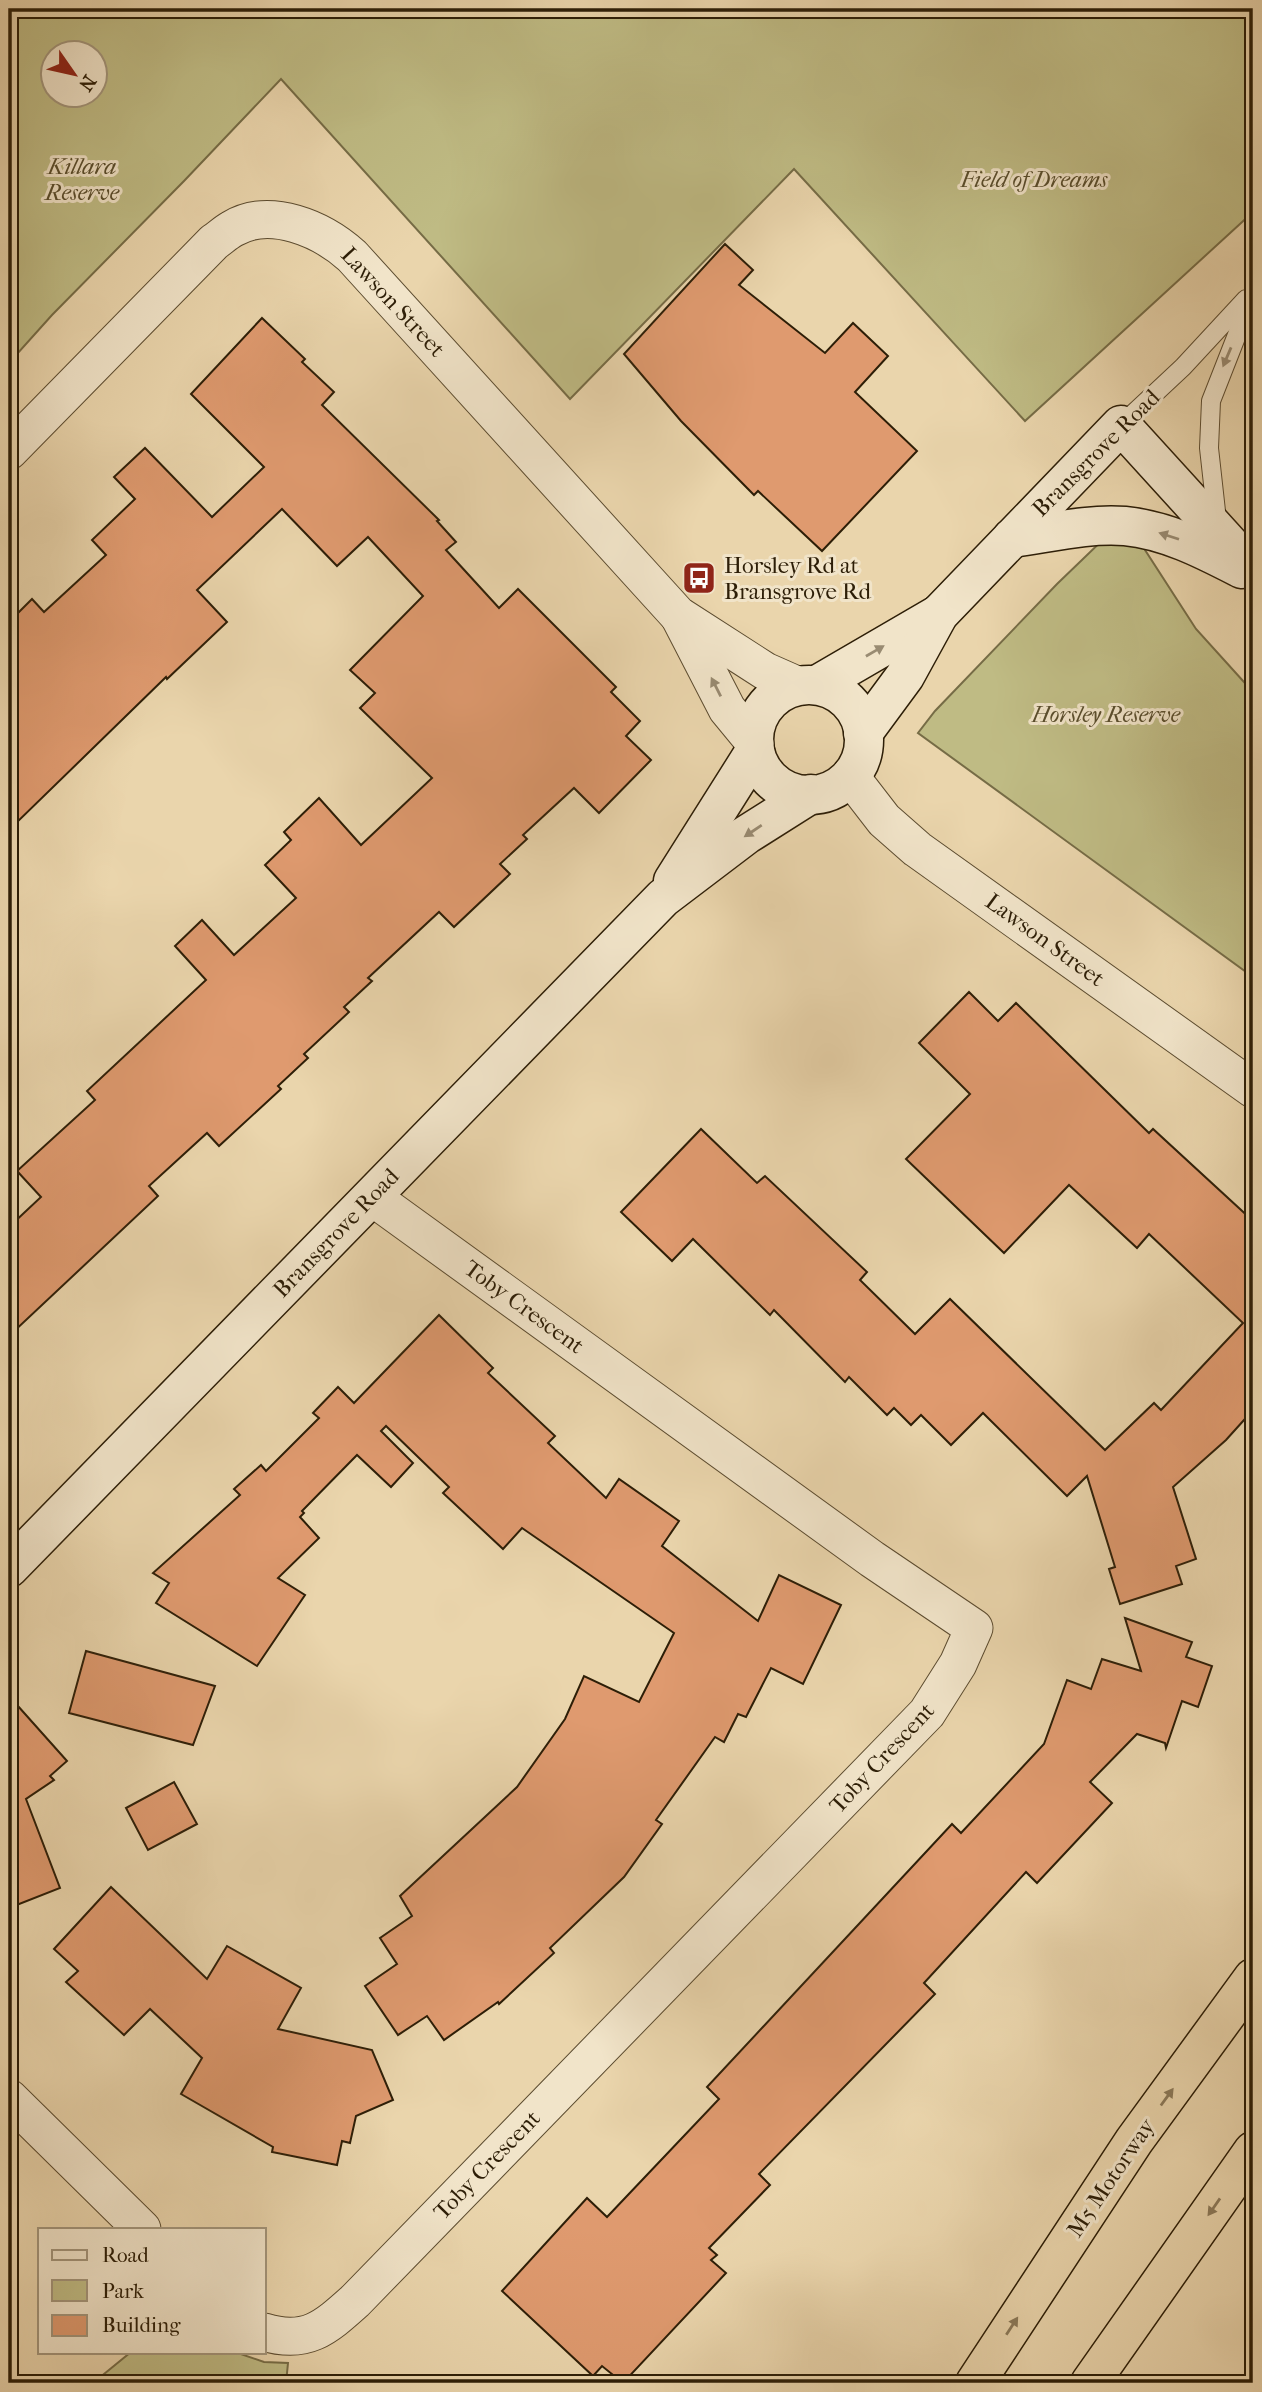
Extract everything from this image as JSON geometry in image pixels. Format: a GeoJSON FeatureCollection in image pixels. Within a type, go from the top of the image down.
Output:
{"type":"FeatureCollection","features":[{"type":"Feature","properties":{"kind":"highway","name":"M5 Motorway"},"geometry":{"type":"LineString","coordinates":[[975,2383],[1134,2141],[1253,1978]]}},
{"type":"Feature","properties":{"kind":"highway"},"geometry":{"type":"LineString","coordinates":[[1090,2383],[1253,2151]]}},
{"type":"Feature","properties":{"kind":"main road"},"geometry":{"type":"LineString","coordinates":[[1121,425],[1253,572]]}},
{"type":"Feature","properties":{"kind":"main road","name":"Bransgrove Road"},"geometry":{"type":"LineString","coordinates":[[863,733],[905,677],[939,614],[1121,425]]}},
{"type":"Feature","properties":{"kind":"main road"},"geometry":{"type":"LineString","coordinates":[[1012,538],[1092,527],[1125,526],[1156,531],[1185,541],[1253,572]]}},
{"type":"Feature","properties":{"kind":"main road","name":"Bransgrove Road"},"geometry":{"type":"LineString","coordinates":[[808,686],[939,614]]}},
{"type":"Feature","properties":{"kind":"main road"},"geometry":{"type":"LineString","coordinates":[[808,686],[834,691],[848,701],[858,715],[863,733],[863,750],[850,776],[838,787],[810,794],[796,793],[772,780],[761,766],[755,747],[759,717],[768,703],[782,692],[808,686]]}},
{"type":"Feature","properties":{"kind":"main road","name":"Bransgrove Road"},"geometry":{"type":"LineString","coordinates":[[663,898],[755,747]]}},
{"type":"Feature","properties":{"kind":"main road","name":"Bransgrove Road"},"geometry":{"type":"LineString","coordinates":[[9,1568],[663,898],[746,835],[810,794]]}},
{"type":"Feature","properties":{"kind":"street","name":"Lawson Street"},"geometry":{"type":"LineString","coordinates":[[9,450],[214,242],[233,228],[254,221],[276,220],[297,224],[337,242],[352,256],[678,615],[727,709],[755,747]]}},
{"type":"Feature","properties":{"kind":"street","name":"Lawson Street"},"geometry":{"type":"LineString","coordinates":[[678,615],[765,671],[808,686]]}},
{"type":"Feature","properties":{"kind":"street","name":"Lawson Street"},"geometry":{"type":"LineString","coordinates":[[850,776],[884,820],[917,849],[1253,1089]]}},
{"type":"Feature","properties":{"kind":"street","name":"Toby Crescent"},"geometry":{"type":"LineString","coordinates":[[266,2333],[279,2336],[305,2336],[328,2325],[355,2301],[927,1713],[958,1664],[974,1628],[872,1559],[372,1197]]}},
{"type":"Feature","properties":{"kind":"street"},"geometry":{"type":"LineString","coordinates":[[9,2098],[141,2228]]}},
{"type":"Feature","properties":{"kind":"lane","name":"Bransgrove Road"},"geometry":{"type":"LineString","coordinates":[[1121,425],[1183,366],[1253,293]]}},
{"type":"Feature","properties":{"kind":"lane"},"geometry":{"type":"LineString","coordinates":[[1218,531],[1209,448],[1210,401],[1253,293]]}},
{"type":"Feature","properties":{"kind":"green space","name":"Field of Dreams"},"geometry":{"type":"Polygon","coordinates":[[[9,9],[1253,9],[1253,212],[1025,421],[794,169],[570,399],[281,79],[52,315],[9,363],[9,9]]]}},
{"type":"Feature","properties":{"kind":"green space","name":"Horsley Reserve"},"geometry":{"type":"Polygon","coordinates":[[[1113,530],[1134,533],[1196,629],[1253,692],[1253,977],[918,733],[935,711],[1113,530]]]}},
{"type":"Feature","properties":{"kind":"green space"},"geometry":{"type":"Polygon","coordinates":[[[129,2354],[241,2354],[264,2362],[288,2363],[286,2383],[93,2383],[129,2354]]]}},
{"type":"Feature","properties":{"kind":"building"},"geometry":{"type":"Polygon","coordinates":[[[725,244],[753,270],[739,285],[825,353],[853,323],[888,356],[855,392],[917,451],[822,551],[758,491],[754,495],[681,421],[624,354],[725,244]]]}},
{"type":"Feature","properties":{"kind":"building"},"geometry":{"type":"Polygon","coordinates":[[[262,318],[305,359],[302,362],[334,392],[322,405],[439,520],[437,521],[456,542],[446,550],[499,608],[518,589],[616,687],[611,692],[640,721],[626,736],[651,760],[599,813],[574,788],[523,835],[527,839],[500,864],[510,874],[454,927],[439,912],[368,978],[372,981],[344,1007],[349,1012],[304,1054],[308,1058],[278,1086],[281,1089],[219,1146],[207,1133],[149,1186],[158,1196],[9,1336],[9,1227],[41,1197],[17,1171],[95,1100],[87,1091],[206,980],[175,946],[202,920],[234,955],[296,898],[265,865],[291,840],[284,832],[319,798],[361,845],[432,778],[360,708],[375,693],[350,670],[423,596],[368,537],[337,566],[282,509],[197,590],[227,622],[167,679],[166,677],[9,830],[9,622],[32,599],[44,612],[106,555],[92,540],[135,499],[114,477],[145,448],[212,517],[264,467],[191,394],[262,318]]]}},
{"type":"Feature","properties":{"kind":"building"},"geometry":{"type":"Polygon","coordinates":[[[969,992],[998,1021],[1016,1003],[1149,1133],[1153,1129],[1253,1221],[1253,1410],[1226,1440],[1173,1487],[1196,1559],[1176,1566],[1182,1584],[1120,1604],[1109,1569],[1115,1567],[1087,1476],[1067,1496],[983,1413],[951,1445],[921,1415],[911,1425],[894,1408],[887,1415],[849,1377],[845,1382],[774,1310],[770,1315],[693,1239],[672,1261],[621,1212],[701,1129],[757,1183],[765,1176],[867,1272],[860,1280],[915,1334],[950,1299],[1105,1450],[1154,1403],[1161,1410],[1243,1323],[1149,1234],[1137,1248],[1069,1185],[1004,1253],[906,1159],[970,1094],[919,1043],[969,992]]]}},
{"type":"Feature","properties":{"kind":"building"},"geometry":{"type":"Polygon","coordinates":[[[439,1315],[493,1368],[488,1373],[555,1436],[548,1443],[606,1498],[619,1479],[679,1521],[662,1546],[758,1621],[779,1575],[841,1605],[803,1684],[771,1668],[746,1717],[738,1714],[724,1742],[715,1737],[656,1820],[662,1824],[624,1877],[550,1948],[554,1953],[499,2004],[498,2002],[444,2040],[427,2016],[398,2035],[365,1986],[397,1964],[380,1938],[412,1916],[400,1896],[517,1787],[565,1719],[584,1676],[639,1702],[674,1633],[522,1528],[503,1549],[443,1493],[449,1487],[386,1426],[381,1431],[413,1463],[391,1487],[357,1455],[302,1511],[304,1513],[300,1517],[319,1538],[278,1578],[305,1595],[257,1666],[156,1603],[169,1583],[153,1573],[240,1495],[234,1489],[261,1465],[266,1471],[319,1418],[313,1413],[338,1387],[354,1403],[439,1315]]]}},
{"type":"Feature","properties":{"kind":"building"},"geometry":{"type":"Polygon","coordinates":[[[1125,1618],[1192,1642],[1186,1657],[1212,1666],[1198,1707],[1182,1701],[1166,1748],[1165,1743],[1137,1734],[1090,1782],[1112,1803],[1037,1883],[1026,1872],[924,1983],[935,1994],[759,2174],[770,2185],[709,2248],[717,2255],[711,2260],[726,2273],[623,2383],[602,2366],[593,2376],[502,2291],[587,2198],[607,2217],[719,2099],[707,2087],[952,1824],[961,1833],[1044,1744],[1067,1680],[1091,1689],[1102,1659],[1141,1671],[1125,1618]]]}},
{"type":"Feature","properties":{"kind":"building"},"geometry":{"type":"Polygon","coordinates":[[[86,1651],[215,1686],[193,1745],[69,1713],[86,1651]]]}},
{"type":"Feature","properties":{"kind":"building"},"geometry":{"type":"Polygon","coordinates":[[[9,1696],[67,1761],[50,1776],[54,1780],[26,1799],[60,1888],[9,1908],[9,1696]]]}},
{"type":"Feature","properties":{"kind":"building"},"geometry":{"type":"Polygon","coordinates":[[[174,1782],[197,1824],[148,1850],[126,1808],[174,1782]]]}},
{"type":"Feature","properties":{"kind":"building"},"geometry":{"type":"Polygon","coordinates":[[[111,1887],[207,1979],[227,1946],[301,1988],[278,2029],[372,2050],[393,2100],[356,2116],[350,2143],[342,2141],[337,2165],[272,2152],[273,2147],[181,2094],[202,2058],[150,2009],[124,2035],[66,1982],[78,1971],[54,1949],[111,1887]]]}},
{"type":"Feature","properties":{"kind":"place","name":"Horsley Rd at Bransgrove Rd"},"geometry":{"type":"Point","coordinates":[699,578]}},
{"type":"Feature","properties":{"kind":"park label","name":"Killara Reserve"},"geometry":{"type":"Point","coordinates":[82,179]}}]}
